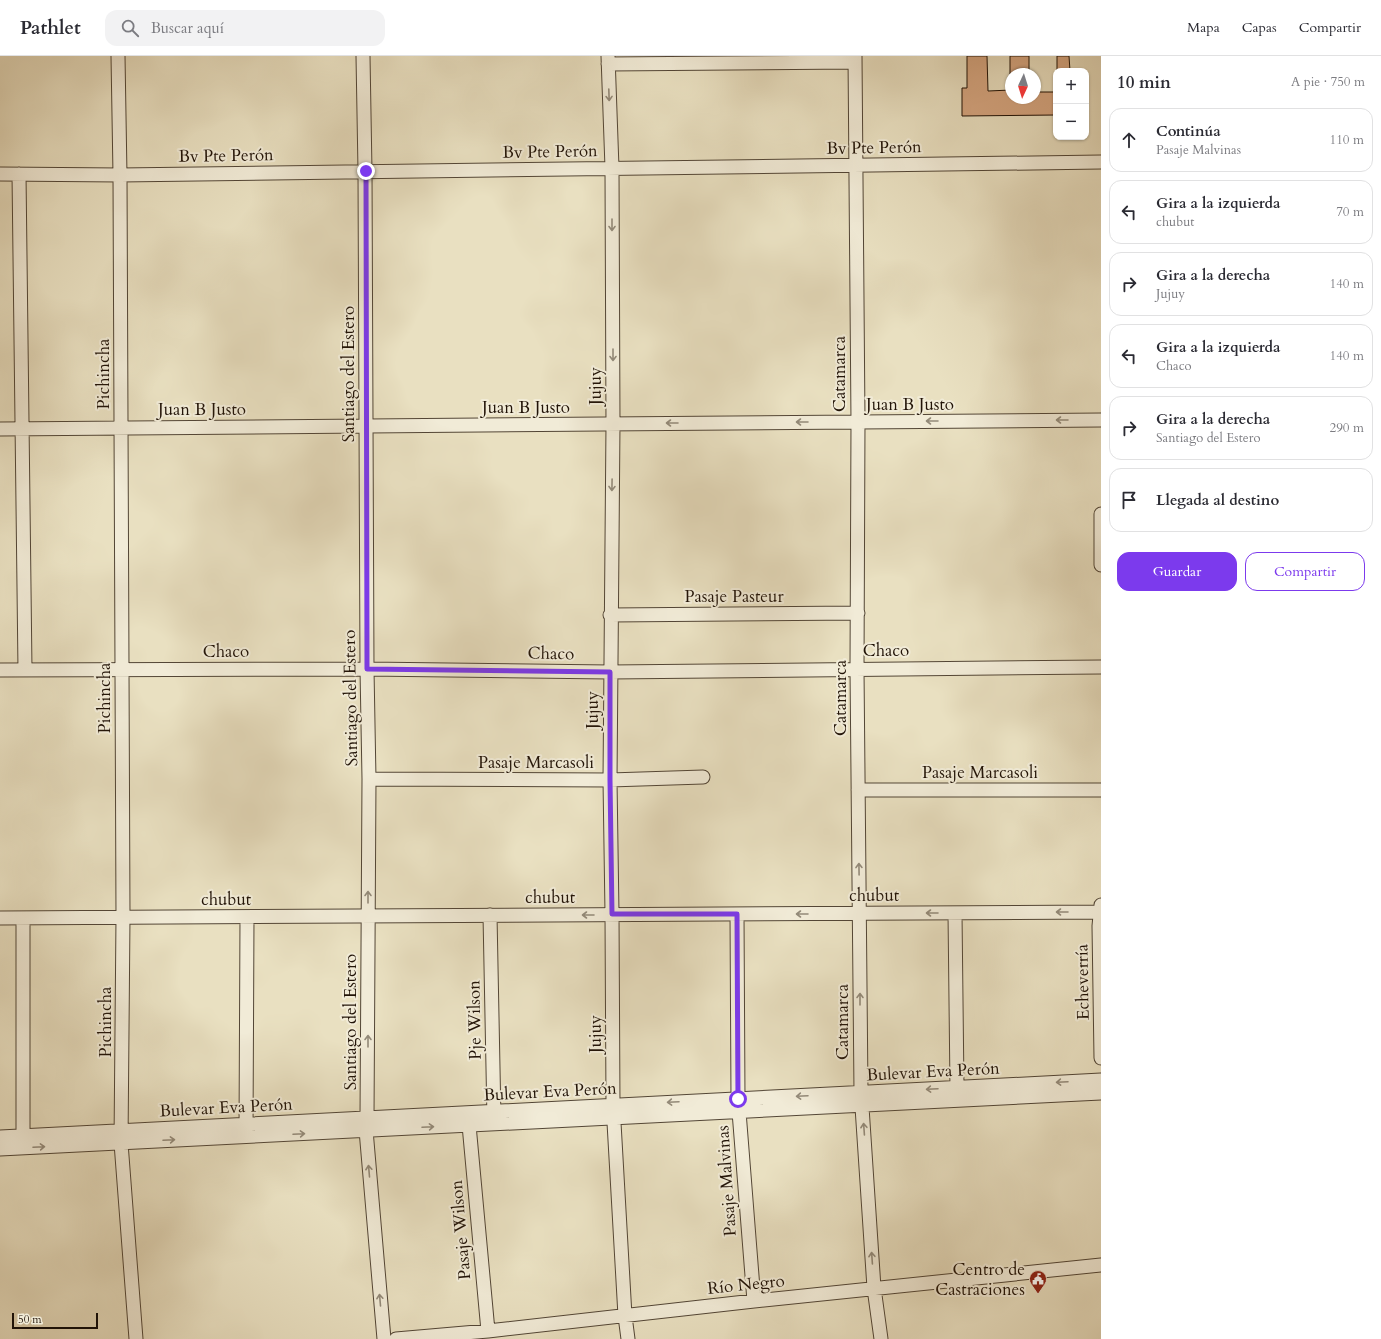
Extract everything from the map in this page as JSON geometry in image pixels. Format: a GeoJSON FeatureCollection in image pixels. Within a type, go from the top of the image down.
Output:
{"type":"FeatureCollection","features":[{"type":"Feature","properties":{"kind":"street","name":"Pichincha"},"geometry":{"type":"LineString","coordinates":[[118,56],[120,175],[123,917],[122,1137],[136,1339]]}},
{"type":"Feature","properties":{"kind":"street","name":"Santiago del Estero"},"geometry":{"type":"LineString","coordinates":[[363,56],[366,171],[367,669],[369,779],[366,1124],[384,1339]]}},
{"type":"Feature","properties":{"kind":"street"},"geometry":{"type":"LineString","coordinates":[[608,60],[855,59]]}},
{"type":"Feature","properties":{"kind":"street","name":"Catamarca"},"geometry":{"type":"LineString","coordinates":[[855,59],[858,422],[857,669],[861,1099],[874,1288],[881,1339]]}},
{"type":"Feature","properties":{"kind":"street","name":"Jujuy"},"geometry":{"type":"LineString","coordinates":[[608,60],[612,168],[613,424],[610,615],[610,780],[613,1112],[625,1316],[628,1339]]}},
{"type":"Feature","properties":{"kind":"street","name":"Bv Pte Perón"},"geometry":{"type":"LineString","coordinates":[[0,174],[120,175],[1101,162]]}},
{"type":"Feature","properties":{"kind":"street"},"geometry":{"type":"LineString","coordinates":[[19,174],[25,670]]}},
{"type":"Feature","properties":{"kind":"street","name":"Juan B Justo"},"geometry":{"type":"LineString","coordinates":[[0,429],[1101,420]]}},
{"type":"Feature","properties":{"kind":"street"},"geometry":{"type":"LineString","coordinates":[[1101,514],[1101,565]]}},
{"type":"Feature","properties":{"kind":"street","name":"Pasaje Pasteur"},"geometry":{"type":"LineString","coordinates":[[610,615],[858,613]]}},
{"type":"Feature","properties":{"kind":"street","name":"Chaco"},"geometry":{"type":"LineString","coordinates":[[0,670],[367,669],[610,672],[1101,667]]}},
{"type":"Feature","properties":{"kind":"street","name":"Pasaje Marcasoli"},"geometry":{"type":"LineString","coordinates":[[369,779],[610,780],[703,777]]}},
{"type":"Feature","properties":{"kind":"street","name":"Pasaje Marcasoli"},"geometry":{"type":"LineString","coordinates":[[858,790],[1101,790]]}},
{"type":"Feature","properties":{"kind":"street","name":"chubut"},"geometry":{"type":"LineString","coordinates":[[0,918],[955,913],[1101,909]]}},
{"type":"Feature","properties":{"kind":"street","name":"Echeverría"},"geometry":{"type":"LineString","coordinates":[[1101,909],[1098,926],[1101,1058]]}},
{"type":"Feature","properties":{"kind":"street"},"geometry":{"type":"LineString","coordinates":[[955,913],[957,1088]]}},
{"type":"Feature","properties":{"kind":"street","name":"Pasaje Malvinas"},"geometry":{"type":"LineString","coordinates":[[737,914],[739,1105],[754,1301]]}},
{"type":"Feature","properties":{"kind":"street","name":"Pje Wilson"},"geometry":{"type":"LineString","coordinates":[[490,915],[494,1118]]}},
{"type":"Feature","properties":{"kind":"street"},"geometry":{"type":"LineString","coordinates":[[246,1130],[248,917]]}},
{"type":"Feature","properties":{"kind":"street"},"geometry":{"type":"LineString","coordinates":[[23,918],[23,1136]]}},
{"type":"Feature","properties":{"kind":"street","name":"Bulevar Eva Perón"},"geometry":{"type":"LineString","coordinates":[[861,1099],[957,1088],[1101,1080]]}},
{"type":"Feature","properties":{"kind":"street","name":"Bulevar Eva Perón"},"geometry":{"type":"LineString","coordinates":[[0,1149],[122,1137],[246,1130],[861,1099],[1101,1093]]}},
{"type":"Feature","properties":{"kind":"street","name":"Bulevar Eva Perón"},"geometry":{"type":"LineString","coordinates":[[366,1124],[468,1125],[494,1118]]}},
{"type":"Feature","properties":{"kind":"street","name":"Pasaje Wilson"},"geometry":{"type":"LineString","coordinates":[[468,1125],[488,1331]]}},
{"type":"Feature","properties":{"kind":"street","name":"Bulevar Eva Perón"},"geometry":{"type":"LineString","coordinates":[[0,1137],[122,1137]]}},
{"type":"Feature","properties":{"kind":"street","name":"Río Negro"},"geometry":{"type":"LineString","coordinates":[[396,1339],[488,1331],[505,1334],[625,1316],[754,1301],[1101,1265]]}},
{"type":"Feature","properties":{"kind":"building"},"geometry":{"type":"Polygon","coordinates":[[[967,56],[987,56],[988,91],[1005,90],[1005,104],[1041,104],[1041,92],[1053,92],[1053,115],[962,116],[962,88],[967,88],[967,56]]]}},
{"type":"Feature","properties":{"kind":"building"},"geometry":{"type":"Polygon","coordinates":[[[1010,56],[1029,56],[1029,68],[1010,68],[1010,56]]]}},
{"type":"Feature","properties":{"kind":"building"},"geometry":{"type":"Polygon","coordinates":[[[1057,56],[1069,56],[1070,68],[1057,68],[1057,56]]]}},
{"type":"Feature","properties":{"kind":"place","name":"Centro de Castraciones"},"geometry":{"type":"Point","coordinates":[1038,1294]}},
{"type":"Feature","properties":{"kind":"route"},"geometry":{"type":"LineString","coordinates":[[366,171],[367,669],[610,672],[612,914],[737,914],[738,1099]]}}]}
